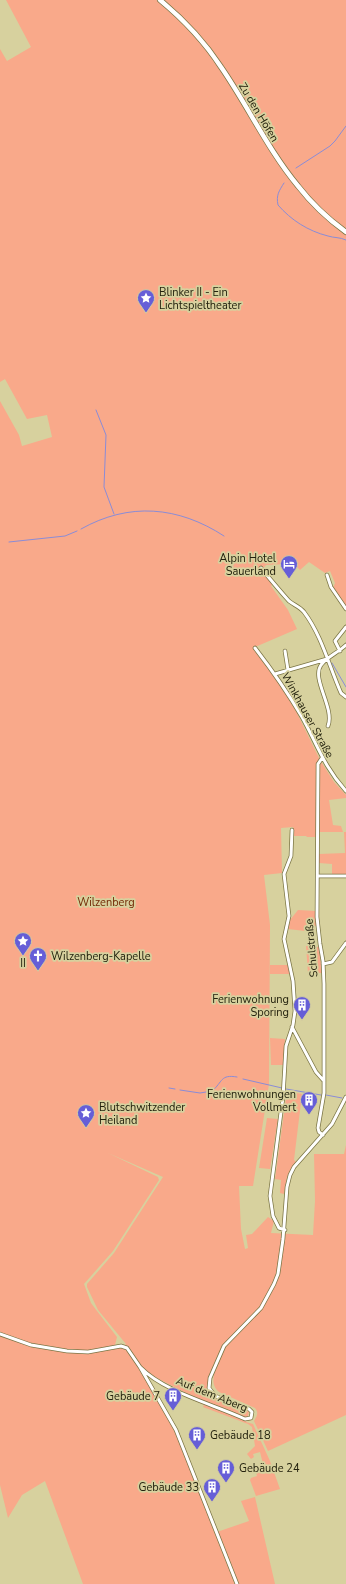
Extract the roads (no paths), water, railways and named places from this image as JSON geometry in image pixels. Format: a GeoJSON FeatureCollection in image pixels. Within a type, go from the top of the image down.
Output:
{"type":"FeatureCollection","features":[{"type":"Feature","properties":{"kind":"street","name":"Zu den Höfen"},"geometry":{"type":"LineString","coordinates":[[160,0],[193,31],[210,52],[228,78],[270,148],[297,185],[322,212],[346,232]]}},
{"type":"Feature","properties":{"kind":"street"},"geometry":{"type":"LineString","coordinates":[[261,568],[288,600],[303,611],[328,659],[340,690],[346,697]]}},
{"type":"Feature","properties":{"kind":"street"},"geometry":{"type":"LineString","coordinates":[[327,575],[333,589],[346,609]]}},
{"type":"Feature","properties":{"kind":"street"},"geometry":{"type":"LineString","coordinates":[[340,651],[335,641],[346,627]]}},
{"type":"Feature","properties":{"kind":"street"},"geometry":{"type":"LineString","coordinates":[[328,726],[329,714],[318,670],[322,664],[346,645]]}},
{"type":"Feature","properties":{"kind":"street","name":"Winkhauser Straße"},"geometry":{"type":"LineString","coordinates":[[255,648],[275,674],[303,719],[322,758],[346,791]]}},
{"type":"Feature","properties":{"kind":"street"},"geometry":{"type":"LineString","coordinates":[[286,651],[288,670]]}},
{"type":"Feature","properties":{"kind":"street"},"geometry":{"type":"LineString","coordinates":[[275,674],[328,659]]}},
{"type":"Feature","properties":{"kind":"street","name":"Schulstraße"},"geometry":{"type":"LineString","coordinates":[[322,758],[318,764],[317,917],[323,964],[324,1081],[318,1128],[319,1132],[323,1135]]}},
{"type":"Feature","properties":{"kind":"street"},"geometry":{"type":"LineString","coordinates":[[292,830],[291,858],[284,874],[289,918],[284,941],[294,992],[295,1011],[286,1049],[284,1091],[270,1189],[273,1216],[278,1227],[284,1230],[287,1187],[294,1167],[335,1120],[346,1097]]}},
{"type":"Feature","properties":{"kind":"street"},"geometry":{"type":"LineString","coordinates":[[318,876],[346,876]]}},
{"type":"Feature","properties":{"kind":"street"},"geometry":{"type":"LineString","coordinates":[[323,964],[333,961],[346,943]]}},
{"type":"Feature","properties":{"kind":"street"},"geometry":{"type":"LineString","coordinates":[[292,1027],[316,1072],[324,1081]]}},
{"type":"Feature","properties":{"kind":"street","name":"Auf dem Aberg"},"geometry":{"type":"LineString","coordinates":[[140,1367],[158,1380],[192,1397],[245,1419],[251,1418],[252,1412],[249,1409],[215,1396],[210,1389],[209,1381],[224,1346],[266,1301],[276,1279],[284,1230]]}},
{"type":"Feature","properties":{"kind":"street"},"geometry":{"type":"LineString","coordinates":[[0,1334],[31,1345],[76,1352],[88,1352],[123,1346],[127,1348],[140,1367],[176,1430],[237,1584]]}},
{"type":"Feature","properties":{"kind":"street"},"geometry":{"type":"LineString","coordinates":[[151,1387],[153,1382],[158,1380]]}},
{"type":"Feature","properties":{"kind":"waterway"},"geometry":{"type":"LineString","coordinates":[[296,168],[330,146],[346,126]]}},
{"type":"Feature","properties":{"kind":"waterway"},"geometry":{"type":"LineString","coordinates":[[284,183],[278,193],[277,202],[288,215],[300,224],[314,231],[330,237],[342,238],[346,240]]}},
{"type":"Feature","properties":{"kind":"waterway"},"geometry":{"type":"LineString","coordinates":[[96,410],[106,435],[104,487],[114,514]]}},
{"type":"Feature","properties":{"kind":"waterway"},"geometry":{"type":"LineString","coordinates":[[81,529],[99,520],[117,514],[135,511],[153,511],[171,513],[189,518],[224,536]]}},
{"type":"Feature","properties":{"kind":"waterway"},"geometry":{"type":"LineString","coordinates":[[9,542],[65,536],[77,531]]}},
{"type":"Feature","properties":{"kind":"waterway"},"geometry":{"type":"LineString","coordinates":[[332,663],[346,687]]}},
{"type":"Feature","properties":{"kind":"waterway"},"geometry":{"type":"LineString","coordinates":[[180,1090],[200,1093],[212,1091],[225,1078],[231,1076],[237,1077]]}},
{"type":"Feature","properties":{"kind":"waterway"},"geometry":{"type":"LineString","coordinates":[[243,1079],[282,1088]]}},
{"type":"Feature","properties":{"kind":"waterway"},"geometry":{"type":"LineString","coordinates":[[169,1088],[175,1089]]}},
{"type":"Feature","properties":{"kind":"waterway"},"geometry":{"type":"LineString","coordinates":[[286,1089],[321,1095]]}},
{"type":"Feature","properties":{"kind":"waterway"},"geometry":{"type":"LineString","coordinates":[[326,1095],[342,1098]]}},
{"type":"Feature","properties":{"kind":"place","name":"Blinker II - Ein Lichtspieltheater"},"geometry":{"type":"Point","coordinates":[146,313]}},
{"type":"Feature","properties":{"kind":"place","name":"Alpin Hotel Sauerland"},"geometry":{"type":"Point","coordinates":[289,579]}},
{"type":"Feature","properties":{"kind":"place","name":"II"},"geometry":{"type":"Point","coordinates":[23,956]}},
{"type":"Feature","properties":{"kind":"place","name":"Wilzenberg-Kapelle"},"geometry":{"type":"Point","coordinates":[38,971]}},
{"type":"Feature","properties":{"kind":"place","name":"Ferienwohnung Sporing"},"geometry":{"type":"Point","coordinates":[302,1020]}},
{"type":"Feature","properties":{"kind":"place","name":"Ferienwohnungen Vollmert"},"geometry":{"type":"Point","coordinates":[309,1115]}},
{"type":"Feature","properties":{"kind":"place","name":"Blutschwitzender Heiland"},"geometry":{"type":"Point","coordinates":[86,1128]}},
{"type":"Feature","properties":{"kind":"place","name":"Gebäude 7"},"geometry":{"type":"Point","coordinates":[173,1411]}},
{"type":"Feature","properties":{"kind":"place","name":"Gebäude 18"},"geometry":{"type":"Point","coordinates":[197,1450]}},
{"type":"Feature","properties":{"kind":"place","name":"Gebäude 24"},"geometry":{"type":"Point","coordinates":[226,1483]}},
{"type":"Feature","properties":{"kind":"place","name":"Gebäude 33"},"geometry":{"type":"Point","coordinates":[212,1502]}},
{"type":"Feature","properties":{"kind":"park label","name":"Wilzenberg"},"geometry":{"type":"Point","coordinates":[106,902]}}]}
